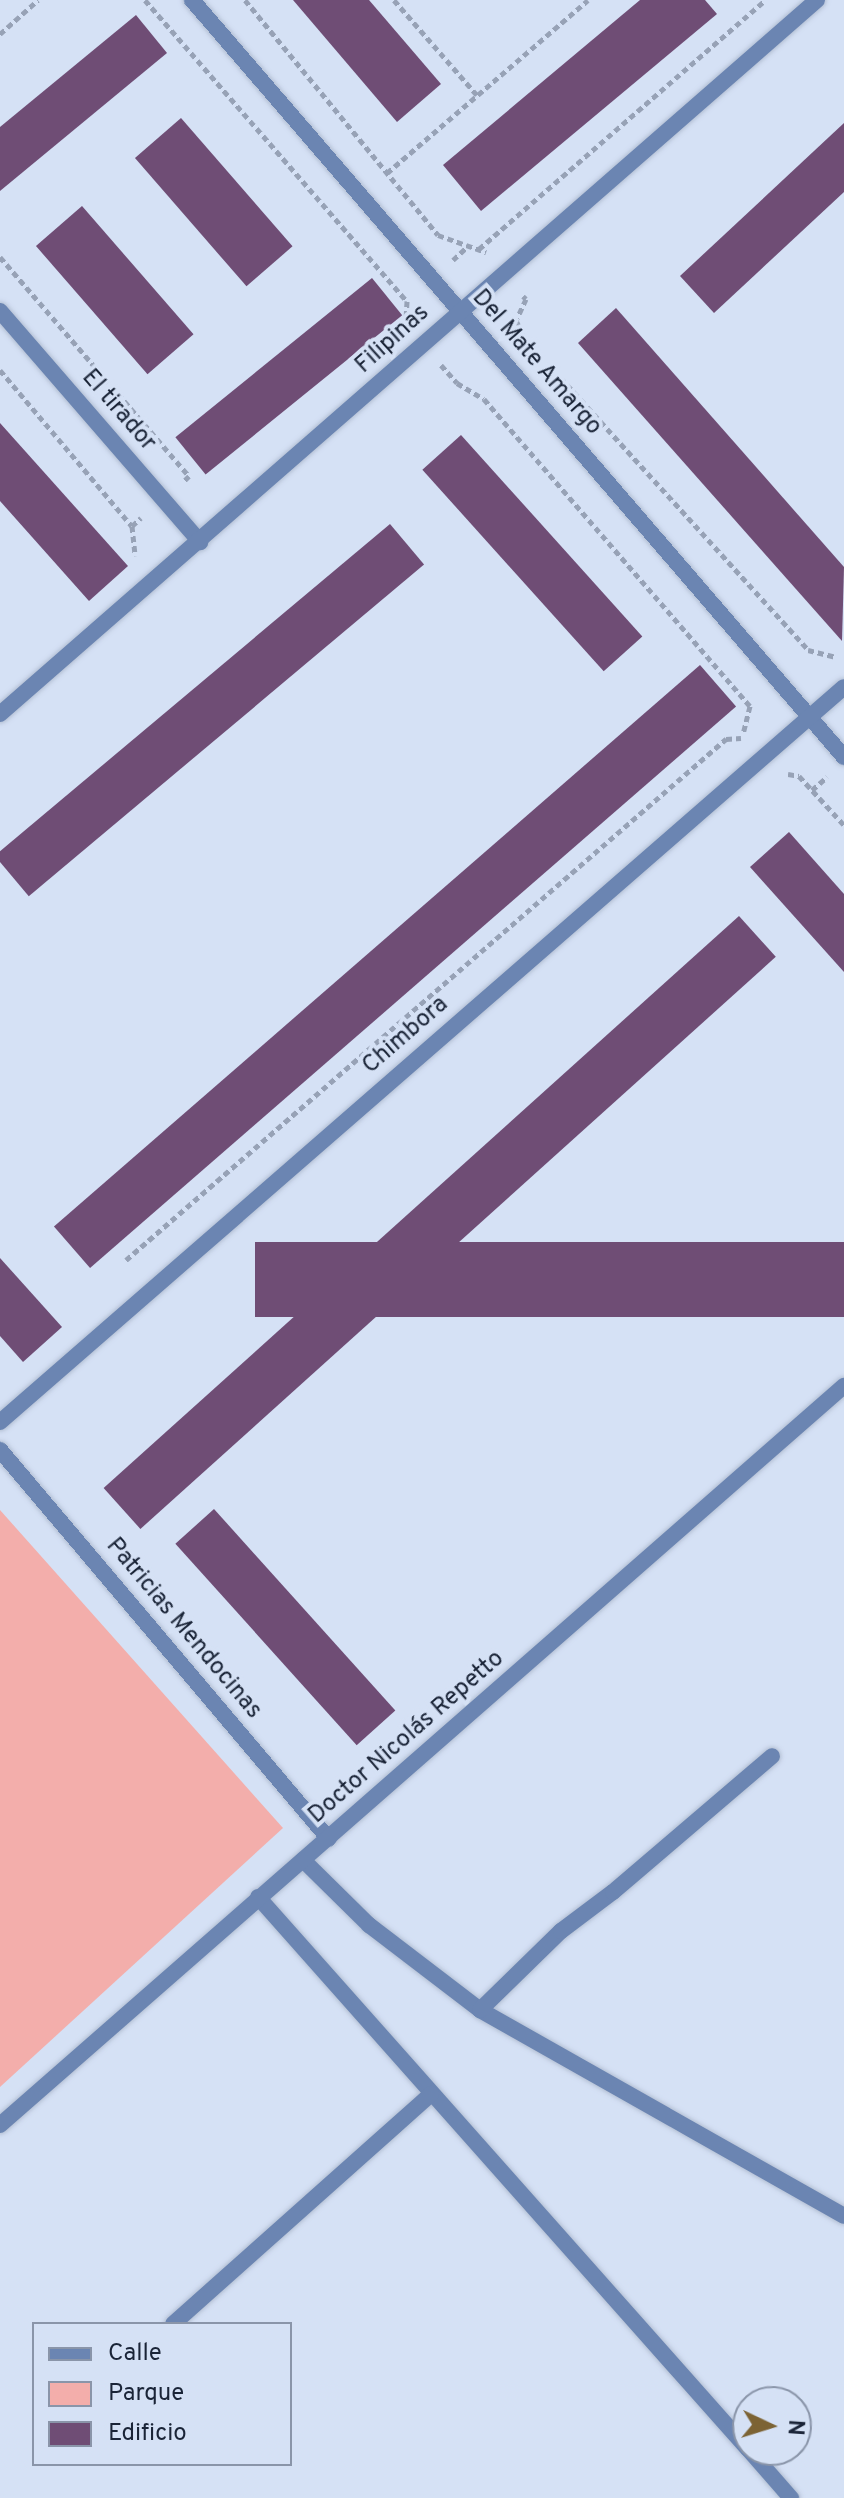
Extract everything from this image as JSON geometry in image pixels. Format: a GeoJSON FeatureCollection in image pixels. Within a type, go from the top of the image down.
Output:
{"type":"FeatureCollection","features":[{"type":"Feature","properties":{"kind":"street","name":"Del Mate Amargo"},"geometry":{"type":"LineString","coordinates":[[192,0],[844,757]]}},
{"type":"Feature","properties":{"kind":"street","name":"Filipinas"},"geometry":{"type":"LineString","coordinates":[[0,714],[817,0]]}},
{"type":"Feature","properties":{"kind":"street","name":"El tirador"},"geometry":{"type":"LineString","coordinates":[[0,311],[200,542]]}},
{"type":"Feature","properties":{"kind":"street","name":"Chimbora"},"geometry":{"type":"LineString","coordinates":[[0,1422],[844,687]]}},
{"type":"Feature","properties":{"kind":"street","name":"Doctor Nicolás Repetto"},"geometry":{"type":"LineString","coordinates":[[0,2125],[844,1386]]}},
{"type":"Feature","properties":{"kind":"street","name":"Patricias Mendocinas"},"geometry":{"type":"LineString","coordinates":[[0,1450],[329,1839]]}},
{"type":"Feature","properties":{"kind":"street"},"geometry":{"type":"LineString","coordinates":[[480,2010],[561,1931],[613,1892],[772,1756]]}},
{"type":"Feature","properties":{"kind":"street"},"geometry":{"type":"LineString","coordinates":[[303,1860],[369,1925],[480,2010],[844,2216]]}},
{"type":"Feature","properties":{"kind":"street"},"geometry":{"type":"LineString","coordinates":[[258,1897],[732,2432]]}},
{"type":"Feature","properties":{"kind":"street"},"geometry":{"type":"LineString","coordinates":[[175,2322],[431,2094]]}},
{"type":"Feature","properties":{"kind":"street"},"geometry":{"type":"LineString","coordinates":[[762,2466],[791,2498]]}},
{"type":"Feature","properties":{"kind":"path"},"geometry":{"type":"LineString","coordinates":[[0,34],[38,0]]}},
{"type":"Feature","properties":{"kind":"path"},"geometry":{"type":"LineString","coordinates":[[145,0],[407,301],[405,322],[457,383],[484,399],[750,706],[742,738]]}},
{"type":"Feature","properties":{"kind":"path"},"geometry":{"type":"LineString","coordinates":[[245,0],[438,235],[486,252],[526,299],[516,320],[535,349]]}},
{"type":"Feature","properties":{"kind":"path"},"geometry":{"type":"LineString","coordinates":[[394,0],[477,95]]}},
{"type":"Feature","properties":{"kind":"path"},"geometry":{"type":"LineString","coordinates":[[387,173],[588,0]]}},
{"type":"Feature","properties":{"kind":"path"},"geometry":{"type":"LineString","coordinates":[[478,249],[765,0]]}},
{"type":"Feature","properties":{"kind":"path"},"geometry":{"type":"LineString","coordinates":[[0,370],[132,526],[135,556],[154,581]]}},
{"type":"Feature","properties":{"kind":"path"},"geometry":{"type":"LineString","coordinates":[[556,373],[808,650],[838,658],[844,663]]}},
{"type":"Feature","properties":{"kind":"path"},"geometry":{"type":"LineString","coordinates":[[742,738],[772,772],[799,776],[844,825]]}},
{"type":"Feature","properties":{"kind":"path"},"geometry":{"type":"LineString","coordinates":[[126,1260],[726,739],[742,738]]}},
{"type":"Feature","properties":{"kind":"green space"},"geometry":{"type":"Polygon","coordinates":[[[0,1510],[283,1828],[0,2087],[0,1510]]]}},
{"type":"Feature","properties":{"kind":"building"},"geometry":{"type":"Polygon","coordinates":[[[293,0],[369,0],[441,84],[397,122],[293,0]]]}},
{"type":"Feature","properties":{"kind":"building"},"geometry":{"type":"Polygon","coordinates":[[[640,0],[705,0],[717,14],[481,211],[443,165],[640,0]]]}},
{"type":"Feature","properties":{"kind":"building"},"geometry":{"type":"Polygon","coordinates":[[[136,15],[167,53],[0,191],[0,127],[136,15]]]}},
{"type":"Feature","properties":{"kind":"building"},"geometry":{"type":"Polygon","coordinates":[[[181,118],[293,246],[246,286],[135,158],[181,118]]]}},
{"type":"Feature","properties":{"kind":"building"},"geometry":{"type":"Polygon","coordinates":[[[844,123],[844,192],[714,313],[680,276],[844,123]]]}},
{"type":"Feature","properties":{"kind":"building"},"geometry":{"type":"Polygon","coordinates":[[[82,206],[194,334],[147,374],[36,246],[82,206]]]}},
{"type":"Feature","properties":{"kind":"building"},"geometry":{"type":"Polygon","coordinates":[[[372,278],[402,315],[206,475],[175,437],[372,278]]]}},
{"type":"Feature","properties":{"kind":"building"},"geometry":{"type":"Polygon","coordinates":[[[616,308],[844,567],[842,641],[578,343],[616,308]]]}},
{"type":"Feature","properties":{"kind":"building"},"geometry":{"type":"Polygon","coordinates":[[[0,423],[128,566],[89,601],[0,501],[0,423]]]}},
{"type":"Feature","properties":{"kind":"building"},"geometry":{"type":"Polygon","coordinates":[[[461,435],[642,636],[604,671],[422,470],[461,435]]]}},
{"type":"Feature","properties":{"kind":"building"},"geometry":{"type":"Polygon","coordinates":[[[390,524],[424,565],[29,896],[0,862],[0,851],[390,524]]]}},
{"type":"Feature","properties":{"kind":"building"},"geometry":{"type":"Polygon","coordinates":[[[700,665],[736,707],[90,1268],[54,1227],[700,665]]]}},
{"type":"Feature","properties":{"kind":"building"},"geometry":{"type":"Polygon","coordinates":[[[789,832],[844,894],[844,972],[750,867],[789,832]]]}},
{"type":"Feature","properties":{"kind":"building"},"geometry":{"type":"Polygon","coordinates":[[[739,916],[776,957],[140,1529],[104,1488],[739,916]]]}},
{"type":"Feature","properties":{"kind":"building"},"geometry":{"type":"Polygon","coordinates":[[[255,1242],[844,1242],[844,1317],[255,1317],[255,1242]]]}},
{"type":"Feature","properties":{"kind":"building"},"geometry":{"type":"Polygon","coordinates":[[[0,1258],[62,1327],[23,1362],[0,1336],[0,1258]]]}},
{"type":"Feature","properties":{"kind":"building"},"geometry":{"type":"Polygon","coordinates":[[[214,1509],[395,1710],[357,1745],[175,1544],[214,1509]]]}}]}
